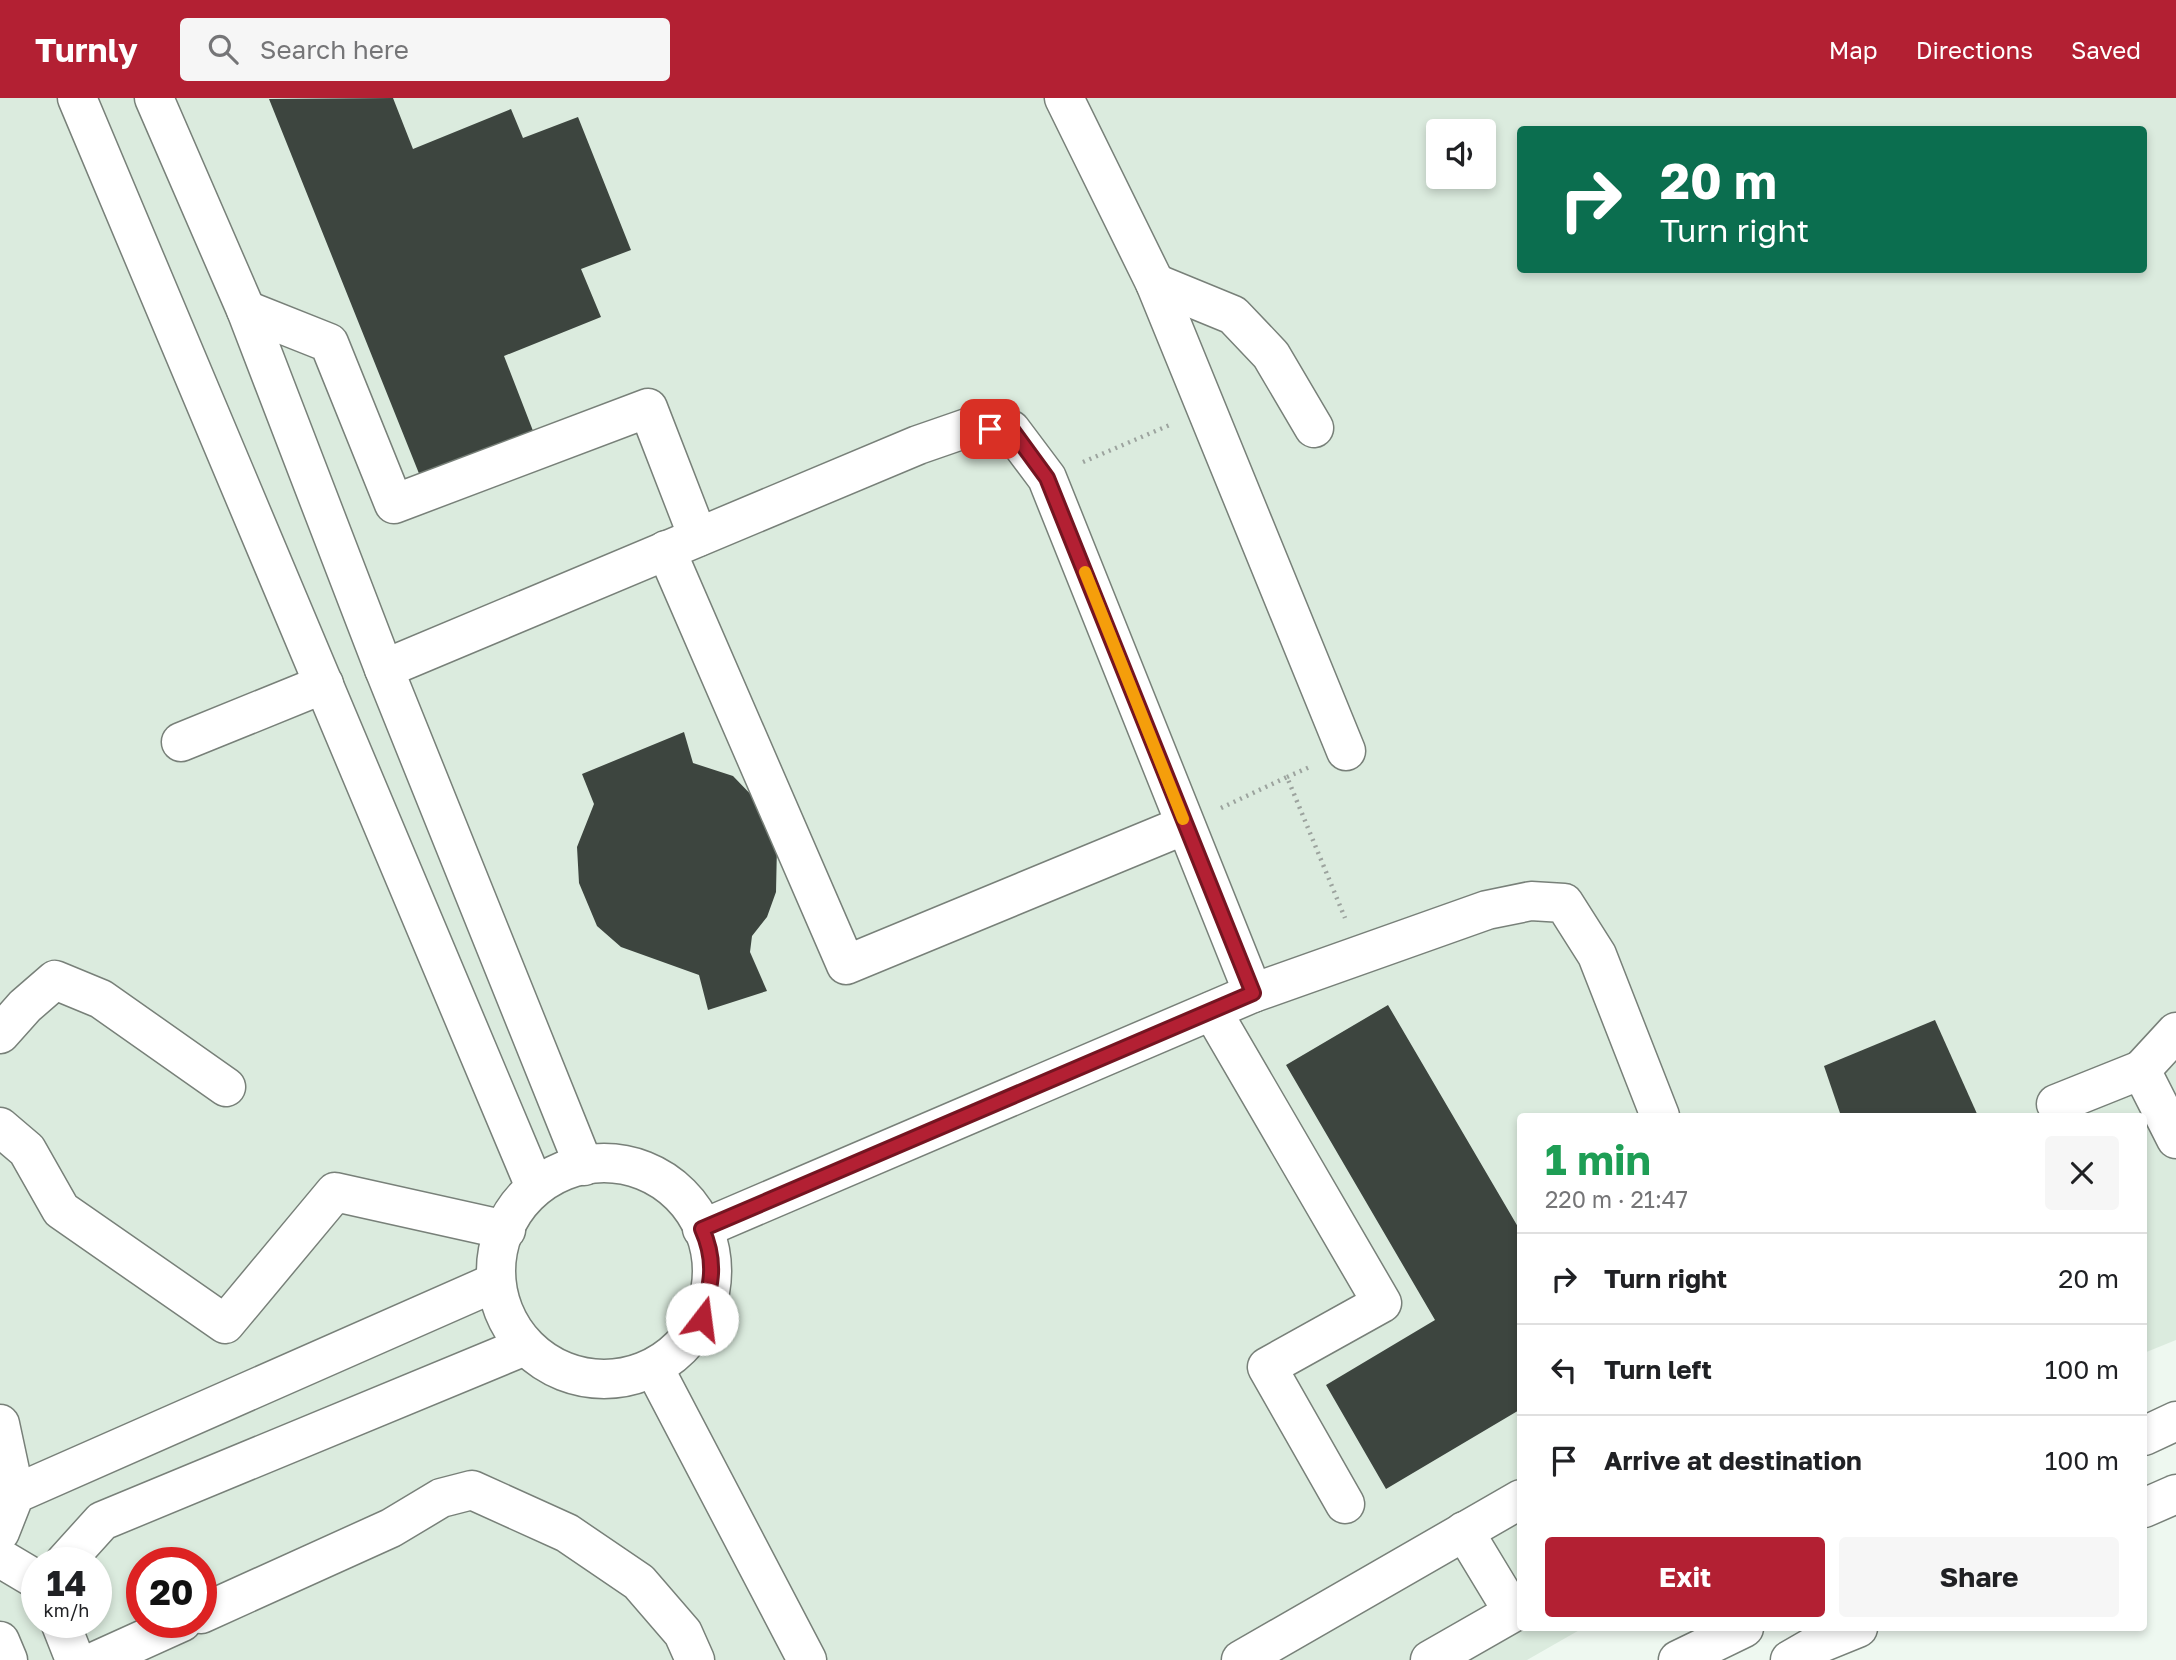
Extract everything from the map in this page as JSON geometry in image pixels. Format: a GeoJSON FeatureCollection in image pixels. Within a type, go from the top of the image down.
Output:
{"type":"FeatureCollection","features":[{"type":"Feature","properties":{"kind":"street"},"geometry":{"type":"LineString","coordinates":[[77,98],[535,1187]]}},
{"type":"Feature","properties":{"kind":"street"},"geometry":{"type":"LineString","coordinates":[[154,98],[246,310],[384,669],[584,1166]]}},
{"type":"Feature","properties":{"kind":"street"},"geometry":{"type":"LineString","coordinates":[[1064,98],[1155,283],[1346,751]]}},
{"type":"Feature","properties":{"kind":"street"},"geometry":{"type":"LineString","coordinates":[[1155,283],[1233,315],[1271,355],[1314,428]]}},
{"type":"Feature","properties":{"kind":"street"},"geometry":{"type":"LineString","coordinates":[[246,310],[329,343],[394,504],[648,408],[682,544],[846,965],[1185,825]]}},
{"type":"Feature","properties":{"kind":"street"},"geometry":{"type":"LineString","coordinates":[[384,669],[918,445],[970,427],[1012,430],[1047,478],[1253,993]]}},
{"type":"Feature","properties":{"kind":"street"},"geometry":{"type":"LineString","coordinates":[[181,742],[324,684]]}},
{"type":"Feature","properties":{"kind":"street"},"geometry":{"type":"LineString","coordinates":[[702,1229],[1253,993],[1486,910],[1531,901],[1564,903],[1597,955],[1659,1113]]}},
{"type":"Feature","properties":{"kind":"street"},"geometry":{"type":"LineString","coordinates":[[0,1034],[25,1006],[55,980],[101,999],[226,1087]]}},
{"type":"Feature","properties":{"kind":"street"},"geometry":{"type":"LineString","coordinates":[[1212,1011],[1382,1303],[1266,1367],[1345,1504]]}},
{"type":"Feature","properties":{"kind":"street"},"geometry":{"type":"LineString","coordinates":[[2056,1104],[2141,1070],[2176,1032]]}},
{"type":"Feature","properties":{"kind":"street"},"geometry":{"type":"LineString","coordinates":[[2141,1070],[2176,1139]]}},
{"type":"Feature","properties":{"kind":"street"},"geometry":{"type":"LineString","coordinates":[[0,1127],[27,1150],[61,1210],[225,1324],[335,1192],[506,1230]]}},
{"type":"Feature","properties":{"kind":"street"},"geometry":{"type":"LineString","coordinates":[[603,1162],[639,1168],[671,1186],[696,1213],[710,1246],[712,1283],[702,1319],[682,1347],[653,1368],[621,1379],[586,1379],[552,1367],[525,1346],[506,1316],[496,1282],[498,1247],[512,1214],[535,1187],[567,1169],[584,1166],[603,1162]]}},
{"type":"Feature","properties":{"kind":"street"},"geometry":{"type":"LineString","coordinates":[[7,1495],[496,1282]]}},
{"type":"Feature","properties":{"kind":"street"},"geometry":{"type":"LineString","coordinates":[[78,1547],[102,1521],[525,1346]]}},
{"type":"Feature","properties":{"kind":"street"},"geometry":{"type":"LineString","coordinates":[[653,1368],[807,1660]]}},
{"type":"Feature","properties":{"kind":"street"},"geometry":{"type":"LineString","coordinates":[[2147,1435],[2176,1421]]}},
{"type":"Feature","properties":{"kind":"street"},"geometry":{"type":"LineString","coordinates":[[0,1424],[7,1495],[0,1532]]}},
{"type":"Feature","properties":{"kind":"street"},"geometry":{"type":"LineString","coordinates":[[217,1607],[391,1528],[442,1498],[472,1490],[567,1533],[639,1582],[683,1633],[695,1660]]}},
{"type":"Feature","properties":{"kind":"street"},"geometry":{"type":"LineString","coordinates":[[2147,1507],[2176,1494]]}},
{"type":"Feature","properties":{"kind":"street"},"geometry":{"type":"LineString","coordinates":[[1241,1660],[1517,1501]]}},
{"type":"Feature","properties":{"kind":"street"},"geometry":{"type":"LineString","coordinates":[[1430,1660],[1517,1610],[1464,1531]]}},
{"type":"Feature","properties":{"kind":"street"},"geometry":{"type":"LineString","coordinates":[[0,1558],[21,1570]]}},
{"type":"Feature","properties":{"kind":"street"},"geometry":{"type":"LineString","coordinates":[[1678,1660],[1738,1631]]}},
{"type":"Feature","properties":{"kind":"street"},"geometry":{"type":"LineString","coordinates":[[1790,1660],[1816,1645],[1851,1631]]}},
{"type":"Feature","properties":{"kind":"street"},"geometry":{"type":"LineString","coordinates":[[66,1638],[75,1660]]}},
{"type":"Feature","properties":{"kind":"street"},"geometry":{"type":"LineString","coordinates":[[98,1660],[147,1638]]}},
{"type":"Feature","properties":{"kind":"street"},"geometry":{"type":"LineString","coordinates":[[0,1641],[8,1660]]}},
{"type":"Feature","properties":{"kind":"path"},"geometry":{"type":"LineString","coordinates":[[1047,478],[1206,409]]}},
{"type":"Feature","properties":{"kind":"path"},"geometry":{"type":"LineString","coordinates":[[1185,825],[1287,777],[1360,955]]}},
{"type":"Feature","properties":{"kind":"shaded area"},"geometry":{"type":"Polygon","coordinates":[[[0,98],[2176,98],[2176,1340],[2147,1352],[2147,1113],[1517,1113],[1517,1631],[1578,1631],[1527,1660],[0,1660],[0,98]]]}},
{"type":"Feature","properties":{"kind":"building"},"geometry":{"type":"Polygon","coordinates":[[[393,98],[413,149],[511,109],[523,138],[578,117],[631,250],[581,269],[601,317],[504,356],[535,436],[422,481],[269,99],[393,98]]]}},
{"type":"Feature","properties":{"kind":"building"},"geometry":{"type":"Polygon","coordinates":[[[684,732],[693,763],[733,776],[760,804],[777,845],[776,892],[767,917],[752,936],[750,952],[767,991],[708,1010],[699,975],[621,947],[597,926],[579,883],[577,847],[594,804],[582,774],[684,732]]]}},
{"type":"Feature","properties":{"kind":"building"},"geometry":{"type":"Polygon","coordinates":[[[1388,1005],[1517,1225],[1517,1411],[1386,1489],[1326,1385],[1435,1320],[1286,1065],[1388,1005]]]}},
{"type":"Feature","properties":{"kind":"building"},"geometry":{"type":"Polygon","coordinates":[[[1935,1020],[1977,1113],[1840,1113],[1824,1066],[1935,1020]]]}},
{"type":"Feature","properties":{"kind":"slow traffic"},"geometry":{"type":"LineString","coordinates":[[1085,572],[1183,819]]}},
{"type":"Feature","properties":{"kind":"route"},"geometry":{"type":"LineString","coordinates":[[702,1319],[712,1283],[710,1246],[702,1229],[1253,993],[1047,478],[1012,430],[990,429]]}}]}
